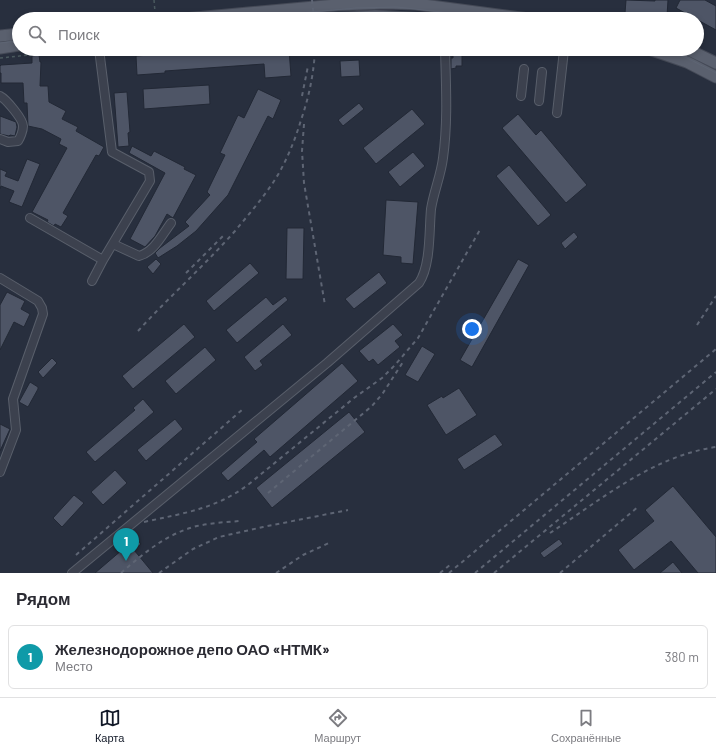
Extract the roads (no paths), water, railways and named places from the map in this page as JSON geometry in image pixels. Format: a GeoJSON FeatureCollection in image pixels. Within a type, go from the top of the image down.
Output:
{"type":"FeatureCollection","features":[{"type":"Feature","properties":{"kind":"main road"},"geometry":{"type":"LineString","coordinates":[[263,12],[353,4],[417,2],[434,3],[487,12]]}},
{"type":"Feature","properties":{"kind":"main road"},"geometry":{"type":"LineString","coordinates":[[0,36],[12,35]]}},
{"type":"Feature","properties":{"kind":"main road"},"geometry":{"type":"LineString","coordinates":[[0,48],[12,46]]}},
{"type":"Feature","properties":{"kind":"main road"},"geometry":{"type":"LineString","coordinates":[[669,56],[687,62],[716,77]]}},
{"type":"Feature","properties":{"kind":"main road"},"geometry":{"type":"LineString","coordinates":[[702,56],[716,63]]}},
{"type":"Feature","properties":{"kind":"lane"},"geometry":{"type":"LineString","coordinates":[[92,281],[112,244],[150,181],[149,172],[112,152],[100,56]]}},
{"type":"Feature","properties":{"kind":"lane"},"geometry":{"type":"LineString","coordinates":[[72,573],[314,374],[419,283],[425,270],[433,199],[441,169],[445,141],[447,106],[445,56]]}},
{"type":"Feature","properties":{"kind":"lane"},"geometry":{"type":"LineString","coordinates":[[558,113],[561,56]]}},
{"type":"Feature","properties":{"kind":"lane"},"geometry":{"type":"LineString","coordinates":[[521,96],[524,70]]}},
{"type":"Feature","properties":{"kind":"lane"},"geometry":{"type":"LineString","coordinates":[[539,101],[542,72]]}},
{"type":"Feature","properties":{"kind":"lane"},"geometry":{"type":"LineString","coordinates":[[0,96],[5,99],[21,120],[23,125],[22,133],[18,141],[8,142],[0,139]]}},
{"type":"Feature","properties":{"kind":"lane"},"geometry":{"type":"LineString","coordinates":[[30,218],[103,260]]}},
{"type":"Feature","properties":{"kind":"lane"},"geometry":{"type":"LineString","coordinates":[[112,244],[139,256],[149,252],[171,223]]}},
{"type":"Feature","properties":{"kind":"lane"},"geometry":{"type":"LineString","coordinates":[[0,278],[38,301],[42,308],[43,314],[13,399],[16,430],[0,472]]}},
{"type":"Feature","properties":{"kind":"tram line"},"geometry":{"type":"LineString","coordinates":[[311,12],[356,8],[397,7],[442,12]]}},
{"type":"Feature","properties":{"kind":"tram line"},"geometry":{"type":"LineString","coordinates":[[0,43],[12,42]]}},
{"type":"Feature","properties":{"kind":"tram line"},"geometry":{"type":"LineString","coordinates":[[682,56],[716,73]]}},
{"type":"Feature","properties":{"kind":"railway"},"geometry":{"type":"LineString","coordinates":[[312,0],[313,12]]}},
{"type":"Feature","properties":{"kind":"railway"},"geometry":{"type":"LineString","coordinates":[[138,331],[235,231],[276,178],[290,150],[304,111],[309,94],[314,56]]}},
{"type":"Feature","properties":{"kind":"railway"},"geometry":{"type":"LineString","coordinates":[[302,96],[308,66]]}},
{"type":"Feature","properties":{"kind":"railway"},"geometry":{"type":"LineString","coordinates":[[304,124],[302,151],[304,183],[325,305]]}},
{"type":"Feature","properties":{"kind":"railway"},"geometry":{"type":"LineString","coordinates":[[144,522],[186,513],[212,505],[237,492],[249,484],[354,398],[382,378],[418,338],[481,228]]}},
{"type":"Feature","properties":{"kind":"railway"},"geometry":{"type":"LineString","coordinates":[[186,273],[223,236]]}},
{"type":"Feature","properties":{"kind":"railway"},"geometry":{"type":"LineString","coordinates":[[697,325],[716,296]]}},
{"type":"Feature","properties":{"kind":"railway"},"geometry":{"type":"LineString","coordinates":[[449,573],[716,349]]}},
{"type":"Feature","properties":{"kind":"railway"},"geometry":{"type":"LineString","coordinates":[[268,493],[372,406],[383,393],[403,362]]}},
{"type":"Feature","properties":{"kind":"railway"},"geometry":{"type":"LineString","coordinates":[[475,573],[716,372]]}},
{"type":"Feature","properties":{"kind":"railway"},"geometry":{"type":"LineString","coordinates":[[494,573],[716,389]]}},
{"type":"Feature","properties":{"kind":"railway"},"geometry":{"type":"LineString","coordinates":[[76,555],[243,409]]}},
{"type":"Feature","properties":{"kind":"railway"},"geometry":{"type":"LineString","coordinates":[[550,533],[609,493],[650,469],[671,459],[716,447]]}},
{"type":"Feature","properties":{"kind":"railway"},"geometry":{"type":"LineString","coordinates":[[560,573],[639,506]]}},
{"type":"Feature","properties":{"kind":"railway"},"geometry":{"type":"LineString","coordinates":[[159,573],[193,549],[219,537],[348,510]]}},
{"type":"Feature","properties":{"kind":"railway"},"geometry":{"type":"LineString","coordinates":[[121,573],[147,551],[165,539],[186,529],[213,523],[240,521]]}},
{"type":"Feature","properties":{"kind":"railway"},"geometry":{"type":"LineString","coordinates":[[276,573],[303,555],[329,543]]}},
{"type":"Feature","properties":{"kind":"railway"},"geometry":{"type":"LineString","coordinates":[[440,573],[451,564]]}},
{"type":"Feature","properties":{"kind":"place","name":"Железнодорожное депо ОАО «НТМК»"},"geometry":{"type":"Point","coordinates":[126,561]}}]}
